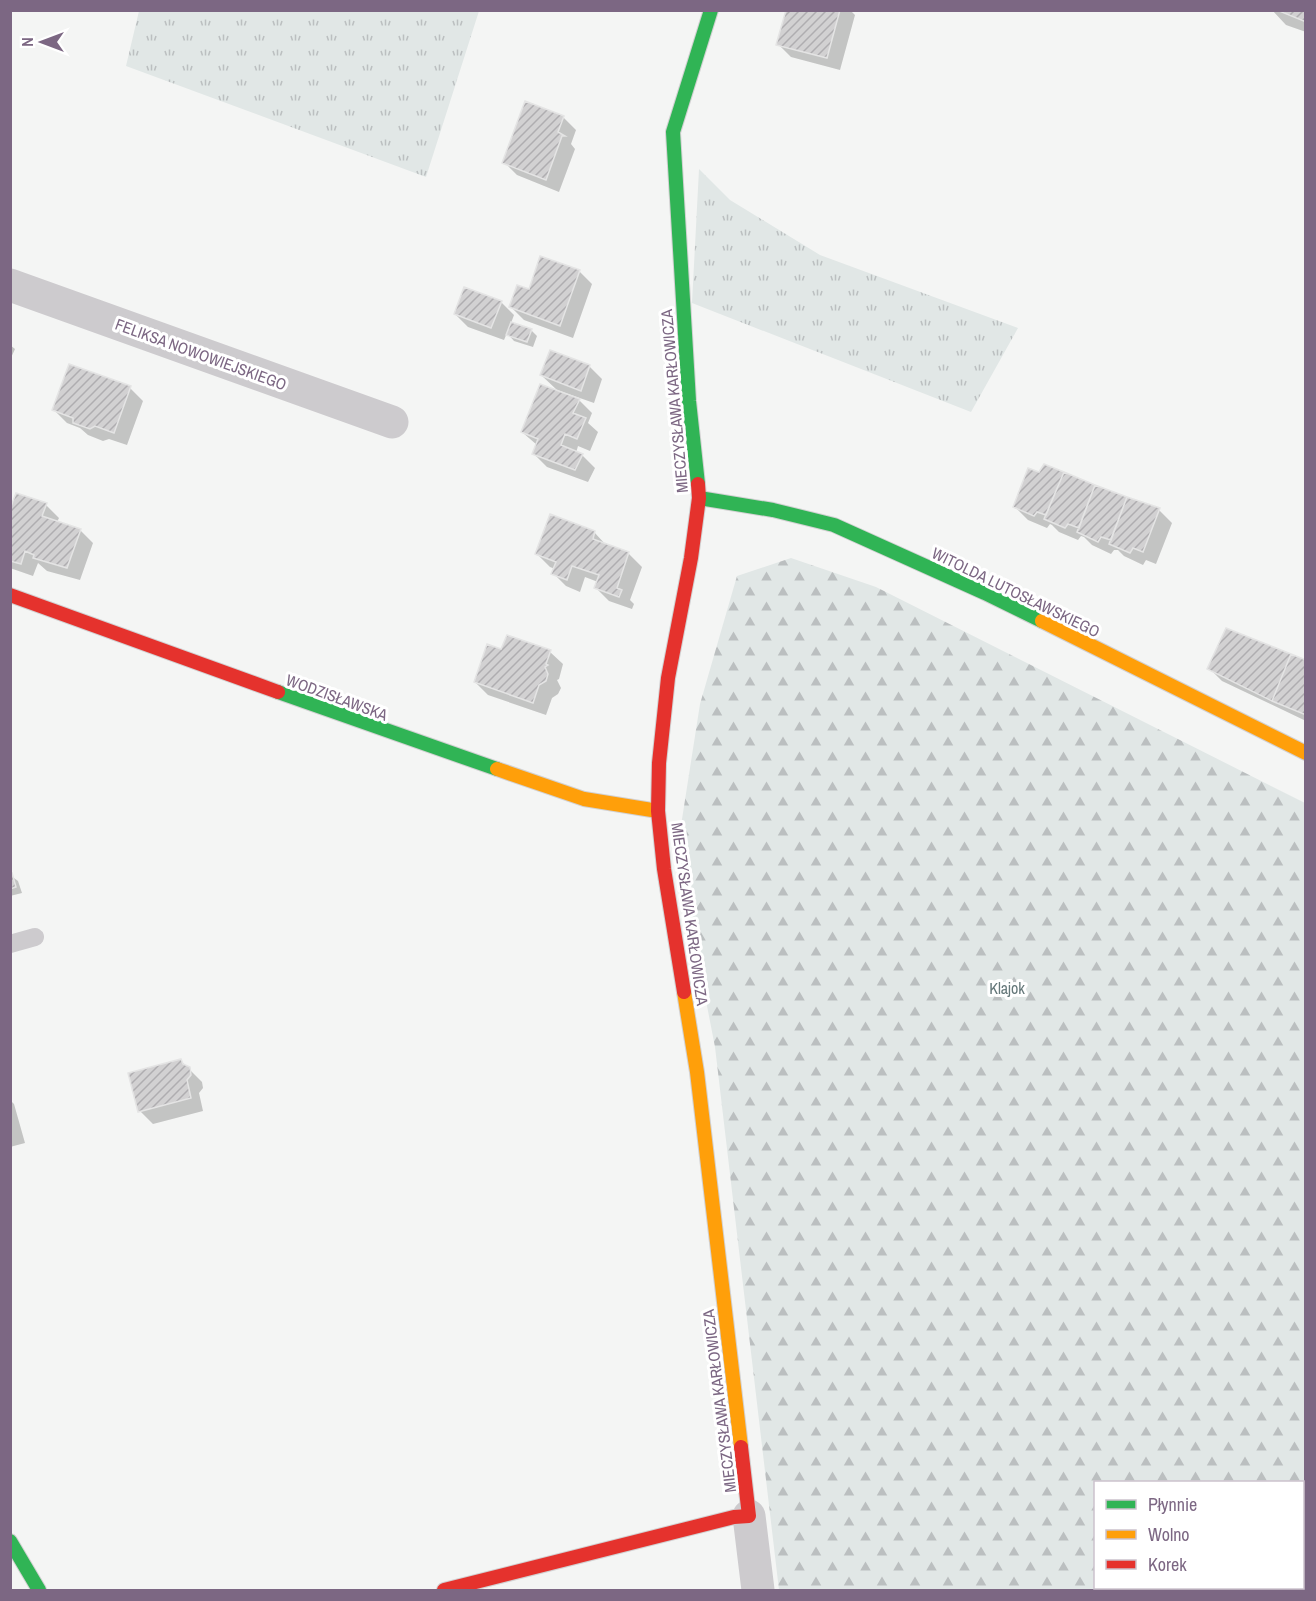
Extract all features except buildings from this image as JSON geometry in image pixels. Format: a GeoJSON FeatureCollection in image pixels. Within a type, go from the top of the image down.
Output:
{"type":"FeatureCollection","features":[{"type":"Feature","properties":{"kind":"street","name":"MIECZYSŁAWA KARŁOWICZA"},"geometry":{"type":"LineString","coordinates":[[711,10],[673,132],[689,401],[699,498],[691,558],[668,678],[659,763],[658,811],[664,869],[697,1072],[749,1516]]}},
{"type":"Feature","properties":{"kind":"street","name":"FELIKSA NOWOWIEJSKIEGO"},"geometry":{"type":"LineString","coordinates":[[10,285],[392,422]]}},
{"type":"Feature","properties":{"kind":"street","name":"WITOLDA LUTOSŁAWSKIEGO"},"geometry":{"type":"LineString","coordinates":[[699,498],[773,510],[834,525],[985,593],[1305,753]]}},
{"type":"Feature","properties":{"kind":"street","name":"WODZISŁAWSKA"},"geometry":{"type":"LineString","coordinates":[[10,595],[245,681],[545,786],[584,799],[658,811]]}},
{"type":"Feature","properties":{"kind":"street"},"geometry":{"type":"LineString","coordinates":[[444,1590],[734,1517],[749,1516],[758,1590]]}},
{"type":"Feature","properties":{"kind":"street"},"geometry":{"type":"LineString","coordinates":[[10,1541],[39,1590]]}},
{"type":"Feature","properties":{"kind":"lane"},"geometry":{"type":"LineString","coordinates":[[10,944],[35,937]]}},
{"type":"Feature","properties":{"kind":"green space"},"geometry":{"type":"Polygon","coordinates":[[[139,10],[479,11],[426,177],[126,66],[139,10]]]}},
{"type":"Feature","properties":{"kind":"green space"},"geometry":{"type":"Polygon","coordinates":[[[699,169],[730,200],[820,255],[1018,328],[971,412],[692,303],[699,169]]]}},
{"type":"Feature","properties":{"kind":"green space","name":"Klajok"},"geometry":{"type":"Polygon","coordinates":[[[791,558],[876,587],[1305,803],[1305,1590],[779,1590],[715,1047],[688,908],[680,832],[700,704],[737,576],[791,558]]]}},
{"type":"Feature","properties":{"kind":"traffic: fast"},"geometry":{"type":"LineString","coordinates":[[698,484],[689,401],[673,132],[711,10]]}},
{"type":"Feature","properties":{"kind":"traffic: fast"},"geometry":{"type":"LineString","coordinates":[[699,498],[773,510],[834,525],[1042,621]]}},
{"type":"Feature","properties":{"kind":"traffic: fast"},"geometry":{"type":"LineString","coordinates":[[278,692],[497,769]]}},
{"type":"Feature","properties":{"kind":"traffic: fast"},"geometry":{"type":"LineString","coordinates":[[10,1541],[39,1590]]}},
{"type":"Feature","properties":{"kind":"traffic: slow"},"geometry":{"type":"LineString","coordinates":[[1042,621],[1306,753]]}},
{"type":"Feature","properties":{"kind":"traffic: slow"},"geometry":{"type":"LineString","coordinates":[[497,769],[584,799],[658,811]]}},
{"type":"Feature","properties":{"kind":"traffic: slow"},"geometry":{"type":"LineString","coordinates":[[684,992],[697,1072],[741,1447]]}},
{"type":"Feature","properties":{"kind":"traffic: jam"},"geometry":{"type":"LineString","coordinates":[[684,992],[664,869],[658,811],[659,763],[668,678],[691,558],[699,498],[698,484]]}},
{"type":"Feature","properties":{"kind":"traffic: jam"},"geometry":{"type":"LineString","coordinates":[[10,595],[278,692]]}},
{"type":"Feature","properties":{"kind":"traffic: jam"},"geometry":{"type":"LineString","coordinates":[[444,1590],[734,1517],[749,1516],[741,1447]]}}]}
